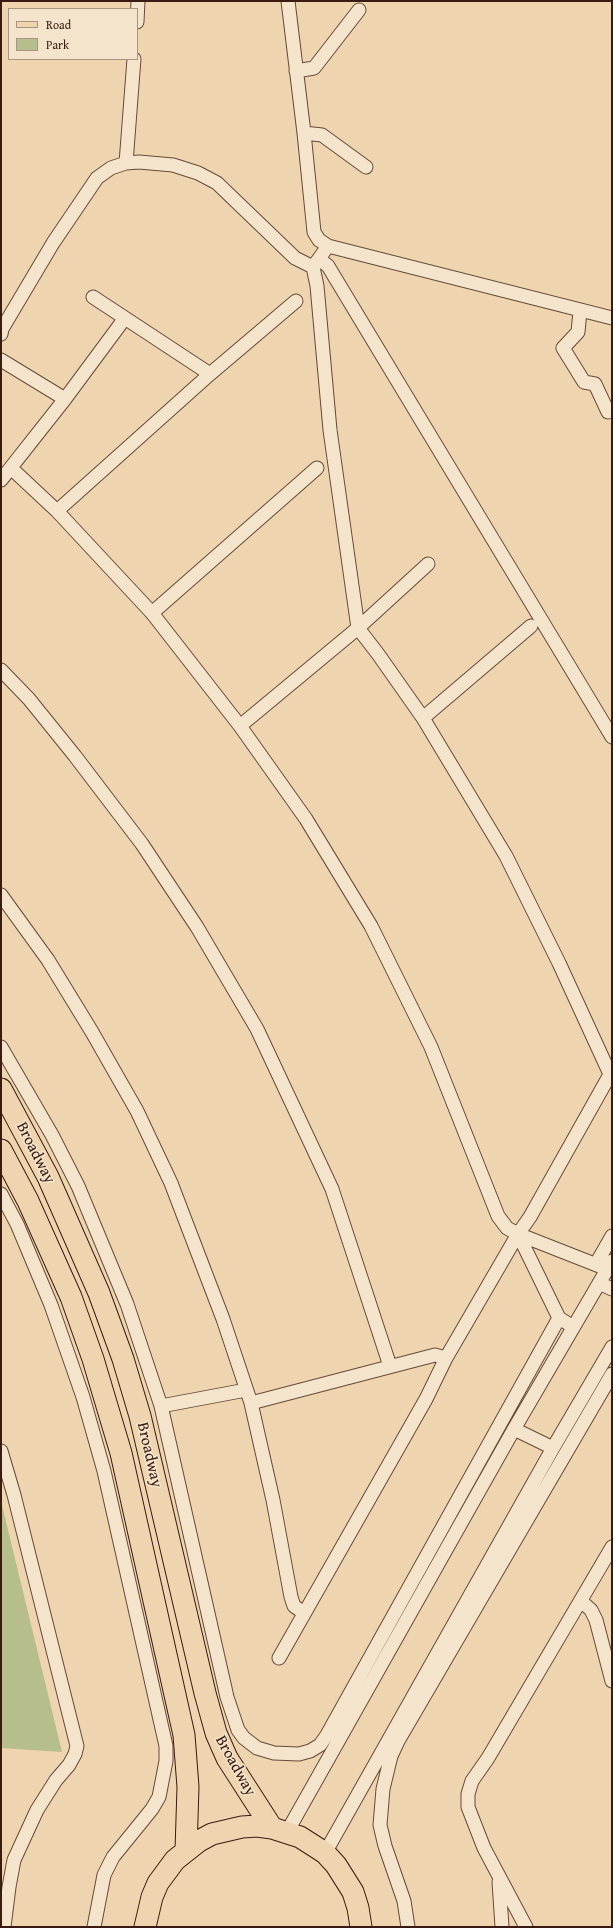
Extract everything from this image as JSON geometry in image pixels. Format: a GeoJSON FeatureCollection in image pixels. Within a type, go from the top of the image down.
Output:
{"type":"FeatureCollection","features":[{"type":"Feature","properties":{"kind":"main road","name":"Broadway"},"geometry":{"type":"LineString","coordinates":[[1,1089],[48,1177],[99,1292],[127,1374],[140,1416],[205,1693],[223,1750],[280,1830]]}},
{"type":"Feature","properties":{"kind":"main road","name":"Broadway"},"geometry":{"type":"LineString","coordinates":[[1,1150],[22,1190],[71,1297],[106,1400],[121,1453],[155,1650],[186,1749],[188,1787],[186,1850]]}},
{"type":"Feature","properties":{"kind":"main road"},"geometry":{"type":"LineString","coordinates":[[145,1927],[148,1911],[158,1883],[175,1860],[199,1841],[227,1830],[242,1827],[280,1830],[307,1840],[325,1853],[339,1869],[353,1892],[358,1908],[361,1927]]}},
{"type":"Feature","properties":{"kind":"street"},"geometry":{"type":"LineString","coordinates":[[288,1],[304,132],[314,232],[319,240],[328,246],[580,312],[612,318]]}},
{"type":"Feature","properties":{"kind":"street"},"geometry":{"type":"LineString","coordinates":[[296,71],[314,68],[359,10]]}},
{"type":"Feature","properties":{"kind":"street"},"geometry":{"type":"LineString","coordinates":[[126,163],[134,60]]}},
{"type":"Feature","properties":{"kind":"street"},"geometry":{"type":"LineString","coordinates":[[304,132],[322,135],[366,167]]}},
{"type":"Feature","properties":{"kind":"street"},"geometry":{"type":"LineString","coordinates":[[1,334],[2,329],[53,243],[97,178],[111,168],[126,163],[139,162],[173,165],[198,173],[217,183],[295,258],[328,266],[612,737]]}},
{"type":"Feature","properties":{"kind":"street"},"geometry":{"type":"LineString","coordinates":[[279,1658],[373,1494],[426,1398],[446,1358],[518,1234],[530,1217],[611,1072],[506,856],[423,718],[358,628],[330,430],[317,286],[316,263],[328,246]]}},
{"type":"Feature","properties":{"kind":"street"},"geometry":{"type":"LineString","coordinates":[[93,297],[210,374]]}},
{"type":"Feature","properties":{"kind":"street"},"geometry":{"type":"LineString","coordinates":[[57,511],[210,374],[296,301]]}},
{"type":"Feature","properties":{"kind":"street"},"geometry":{"type":"LineString","coordinates":[[580,312],[578,332],[563,348],[584,382],[594,384],[608,412]]}},
{"type":"Feature","properties":{"kind":"street"},"geometry":{"type":"LineString","coordinates":[[1,480],[65,399],[125,318]]}},
{"type":"Feature","properties":{"kind":"street"},"geometry":{"type":"LineString","coordinates":[[1,360],[65,399]]}},
{"type":"Feature","properties":{"kind":"street"},"geometry":{"type":"LineString","coordinates":[[11,468],[57,511],[152,613],[240,726],[306,819],[371,926],[431,1047],[498,1216],[507,1228],[518,1234],[605,1265]]}},
{"type":"Feature","properties":{"kind":"street"},"geometry":{"type":"LineString","coordinates":[[152,613],[317,468]]}},
{"type":"Feature","properties":{"kind":"street"},"geometry":{"type":"LineString","coordinates":[[240,726],[358,628],[428,564]]}},
{"type":"Feature","properties":{"kind":"street"},"geometry":{"type":"LineString","coordinates":[[423,718],[531,626]]}},
{"type":"Feature","properties":{"kind":"street"},"geometry":{"type":"LineString","coordinates":[[1,670],[28,699],[75,756],[142,844],[197,927],[257,1029],[332,1189],[390,1366]]}},
{"type":"Feature","properties":{"kind":"street"},"geometry":{"type":"LineString","coordinates":[[1,895],[52,967],[92,1032],[137,1112],[177,1196],[223,1319],[250,1403],[273,1500],[291,1597],[294,1606],[304,1613]]}},
{"type":"Feature","properties":{"kind":"street"},"geometry":{"type":"LineString","coordinates":[[1,1046],[31,1097],[69,1169],[106,1250],[127,1304],[161,1406],[213,1640],[231,1710],[238,1730],[244,1738],[265,1751],[286,1755],[310,1751],[320,1745],[340,1714],[559,1318]]}},
{"type":"Feature","properties":{"kind":"street"},"geometry":{"type":"LineString","coordinates":[[48,1177],[69,1169]]}},
{"type":"Feature","properties":{"kind":"street"},"geometry":{"type":"LineString","coordinates":[[22,1190],[3,1197],[17,1224],[51,1305],[83,1397],[155,1650],[166,1746],[166,1761],[159,1797],[152,1809],[113,1856],[104,1875],[94,1927]]}},
{"type":"Feature","properties":{"kind":"street"},"geometry":{"type":"LineString","coordinates":[[518,1234],[559,1318],[574,1327]]}},
{"type":"Feature","properties":{"kind":"street"},"geometry":{"type":"LineString","coordinates":[[280,1830],[599,1283],[612,1236]]}},
{"type":"Feature","properties":{"kind":"street"},"geometry":{"type":"LineString","coordinates":[[599,1283],[612,1290]]}},
{"type":"Feature","properties":{"kind":"street"},"geometry":{"type":"LineString","coordinates":[[408,1927],[404,1901],[385,1846],[380,1825],[383,1789],[391,1756],[398,1741],[609,1370],[612,1347]]}},
{"type":"Feature","properties":{"kind":"street"},"geometry":{"type":"LineString","coordinates":[[250,1403],[435,1355],[446,1358]]}},
{"type":"Feature","properties":{"kind":"street"},"geometry":{"type":"LineString","coordinates":[[325,1853],[553,1448],[609,1370]]}},
{"type":"Feature","properties":{"kind":"street"},"geometry":{"type":"LineString","coordinates":[[161,1406],[246,1390]]}},
{"type":"Feature","properties":{"kind":"street"},"geometry":{"type":"LineString","coordinates":[[514,1429],[553,1448]]}},
{"type":"Feature","properties":{"kind":"street"},"geometry":{"type":"LineString","coordinates":[[1,1451],[14,1495],[77,1746],[75,1754],[69,1764],[56,1780],[37,1810],[14,1860],[4,1927]]}},
{"type":"Feature","properties":{"kind":"street"},"geometry":{"type":"LineString","coordinates":[[526,1927],[498,1878],[484,1848],[468,1807],[468,1794],[472,1781],[488,1758],[612,1547]]}},
{"type":"Feature","properties":{"kind":"street"},"geometry":{"type":"LineString","coordinates":[[581,1601],[591,1610],[596,1620],[612,1681]]}},
{"type":"Feature","properties":{"kind":"street"},"geometry":{"type":"LineString","coordinates":[[194,1646],[213,1640]]}},
{"type":"Feature","properties":{"kind":"street"},"geometry":{"type":"LineString","coordinates":[[498,1878],[502,1927]]}},
{"type":"Feature","properties":{"kind":"green space"},"geometry":{"type":"Polygon","coordinates":[[[1,1501],[62,1752],[1,1748],[1,1501]]]}}]}
